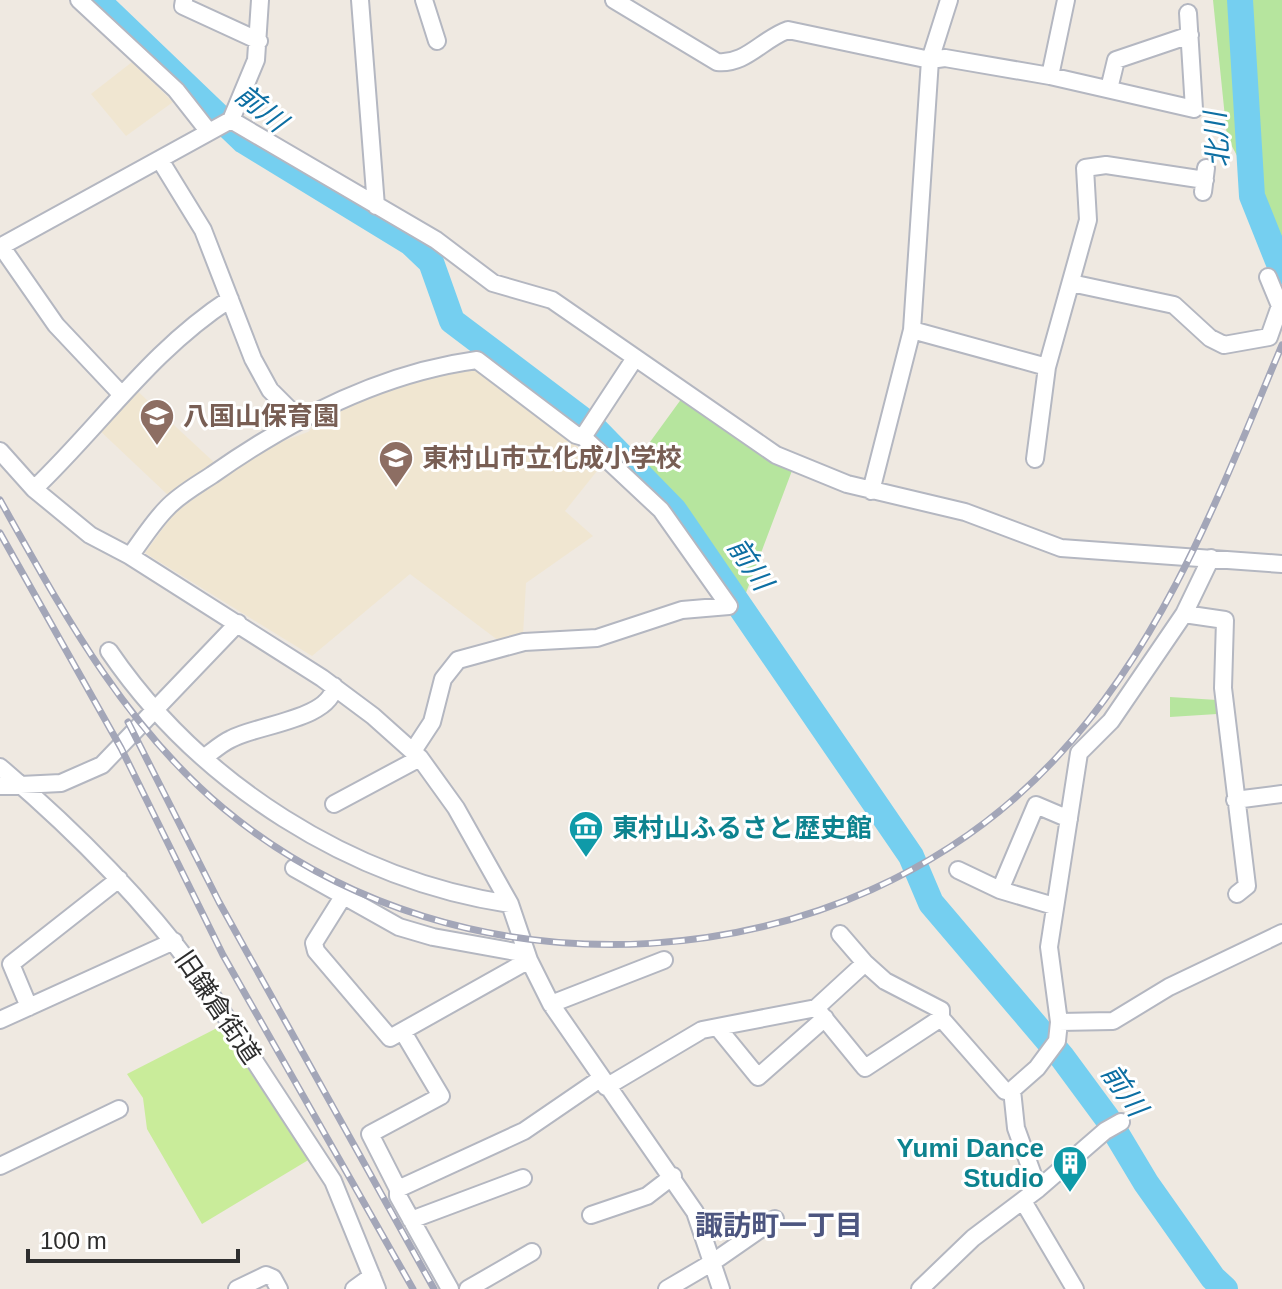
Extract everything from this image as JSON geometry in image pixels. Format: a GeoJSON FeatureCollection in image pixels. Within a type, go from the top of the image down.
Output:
{"type":"FeatureCollection","features":[{"type":"Feature","properties":{"kind":"street"},"geometry":{"type":"LineString","coordinates":[[79,0],[176,90],[209,132]]}},
{"type":"Feature","properties":{"kind":"street"},"geometry":{"type":"LineString","coordinates":[[184,0],[183,6],[259,41]]}},
{"type":"Feature","properties":{"kind":"street"},"geometry":{"type":"LineString","coordinates":[[122,395],[56,325],[0,246],[230,121],[249,82],[259,41],[260,0]]}},
{"type":"Feature","properties":{"kind":"street"},"geometry":{"type":"LineString","coordinates":[[360,0],[376,206]]}},
{"type":"Feature","properties":{"kind":"street"},"geometry":{"type":"LineString","coordinates":[[424,0],[437,41]]}},
{"type":"Feature","properties":{"kind":"street"},"geometry":{"type":"LineString","coordinates":[[614,0],[717,62],[730,63],[743,58],[777,34],[788,30],[930,60],[945,58],[1050,76],[1194,109],[1188,13]]}},
{"type":"Feature","properties":{"kind":"street"},"geometry":{"type":"LineString","coordinates":[[871,491],[912,330],[930,60],[949,0]]}},
{"type":"Feature","properties":{"kind":"street"},"geometry":{"type":"LineString","coordinates":[[1050,76],[1066,0]]}},
{"type":"Feature","properties":{"kind":"street"},"geometry":{"type":"LineString","coordinates":[[1109,89],[1116,60],[1190,35]]}},
{"type":"Feature","properties":{"kind":"street"},"geometry":{"type":"LineString","coordinates":[[230,121],[436,240],[493,283],[552,300],[762,448],[871,491],[965,512],[1061,548],[1282,564]]}},
{"type":"Feature","properties":{"kind":"street"},"geometry":{"type":"LineString","coordinates":[[160,160],[203,230],[253,359],[270,390],[300,420]]}},
{"type":"Feature","properties":{"kind":"street"},"geometry":{"type":"LineString","coordinates":[[1035,459],[1047,367],[1088,220],[1085,168],[1106,165],[1204,180]]}},
{"type":"Feature","properties":{"kind":"street"},"geometry":{"type":"LineString","coordinates":[[1071,283],[1174,305],[1210,338],[1224,345],[1236,345],[1269,337],[1280,306],[1268,277]]}},
{"type":"Feature","properties":{"kind":"street"},"geometry":{"type":"LineString","coordinates":[[34,489],[189,326],[230,299]]}},
{"type":"Feature","properties":{"kind":"street"},"geometry":{"type":"LineString","coordinates":[[912,330],[1047,367]]}},
{"type":"Feature","properties":{"kind":"street"},"geometry":{"type":"LineString","coordinates":[[583,437],[635,358]]}},
{"type":"Feature","properties":{"kind":"street"},"geometry":{"type":"LineString","coordinates":[[130,556],[168,506],[264,438],[427,367],[477,360],[576,435],[583,437],[661,510],[729,606],[682,610],[597,638],[524,642],[458,660],[443,679],[432,722],[416,755],[334,804]]}},
{"type":"Feature","properties":{"kind":"street"},"geometry":{"type":"LineString","coordinates":[[0,451],[34,489],[90,535],[130,556],[334,686],[416,755],[456,808],[510,904],[528,957],[551,1004],[603,1083],[673,1176],[695,1212],[721,1289]]}},
{"type":"Feature","properties":{"kind":"street"},"geometry":{"type":"LineString","coordinates":[[840,934],[885,981],[941,1010],[941,1018],[982,1069],[1005,1091],[1012,1090],[1054,1048],[1059,1022],[1049,947],[1079,753],[1111,721],[1184,614],[1211,558]]}},
{"type":"Feature","properties":{"kind":"street"},"geometry":{"type":"LineString","coordinates":[[1184,614],[1225,620],[1223,688],[1247,886],[1237,894]]}},
{"type":"Feature","properties":{"kind":"street"},"geometry":{"type":"LineString","coordinates":[[0,786],[61,783],[102,765],[238,623]]}},
{"type":"Feature","properties":{"kind":"street"},"geometry":{"type":"LineString","coordinates":[[109,651],[137,693],[205,757],[271,810],[353,857],[416,883],[467,897],[510,904]]}},
{"type":"Feature","properties":{"kind":"street"},"geometry":{"type":"LineString","coordinates":[[205,757],[231,739],[320,709],[333,694],[334,686]]}},
{"type":"Feature","properties":{"kind":"street","name":"旧鎌倉街道"},"geometry":{"type":"LineString","coordinates":[[0,767],[71,828],[174,941],[333,1181],[375,1282]]}},
{"type":"Feature","properties":{"kind":"street"},"geometry":{"type":"LineString","coordinates":[[1235,800],[1282,794]]}},
{"type":"Feature","properties":{"kind":"street"},"geometry":{"type":"LineString","coordinates":[[1000,890],[1036,805],[1069,819]]}},
{"type":"Feature","properties":{"kind":"street"},"geometry":{"type":"LineString","coordinates":[[294,868],[399,927],[528,957]]}},
{"type":"Feature","properties":{"kind":"street"},"geometry":{"type":"LineString","coordinates":[[958,870],[1000,890],[1054,906]]}},
{"type":"Feature","properties":{"kind":"street"},"geometry":{"type":"LineString","coordinates":[[29,1007],[11,964],[119,879]]}},
{"type":"Feature","properties":{"kind":"street"},"geometry":{"type":"LineString","coordinates":[[344,895],[314,943],[316,951],[390,1038],[528,957]]}},
{"type":"Feature","properties":{"kind":"street"},"geometry":{"type":"LineString","coordinates":[[1059,1022],[1113,1021],[1169,987],[1282,933]]}},
{"type":"Feature","properties":{"kind":"street"},"geometry":{"type":"LineString","coordinates":[[0,1020],[174,941]]}},
{"type":"Feature","properties":{"kind":"street"},"geometry":{"type":"LineString","coordinates":[[551,1004],[664,960]]}},
{"type":"Feature","properties":{"kind":"street"},"geometry":{"type":"LineString","coordinates":[[718,1028],[758,1077],[865,963]]}},
{"type":"Feature","properties":{"kind":"street"},"geometry":{"type":"LineString","coordinates":[[398,1189],[524,1131],[603,1083],[702,1030],[821,1013]]}},
{"type":"Feature","properties":{"kind":"street"},"geometry":{"type":"LineString","coordinates":[[821,1013],[865,1068],[941,1018]]}},
{"type":"Feature","properties":{"kind":"street"},"geometry":{"type":"LineString","coordinates":[[403,1032],[441,1096],[370,1134],[398,1189],[398,1196],[450,1289]]}},
{"type":"Feature","properties":{"kind":"street"},"geometry":{"type":"LineString","coordinates":[[1012,1090],[1016,1128],[1038,1189]]}},
{"type":"Feature","properties":{"kind":"street"},"geometry":{"type":"LineString","coordinates":[[0,1166],[119,1109]]}},
{"type":"Feature","properties":{"kind":"street"},"geometry":{"type":"LineString","coordinates":[[920,1289],[973,1238],[1038,1189],[1105,1131],[1121,1122]]}},
{"type":"Feature","properties":{"kind":"street"},"geometry":{"type":"LineString","coordinates":[[591,1215],[647,1196],[673,1176]]}},
{"type":"Feature","properties":{"kind":"street"},"geometry":{"type":"LineString","coordinates":[[411,1220],[523,1178]]}},
{"type":"Feature","properties":{"kind":"street"},"geometry":{"type":"LineString","coordinates":[[1023,1201],[1075,1289]]}},
{"type":"Feature","properties":{"kind":"street"},"geometry":{"type":"LineString","coordinates":[[667,1289],[775,1219]]}},
{"type":"Feature","properties":{"kind":"street"},"geometry":{"type":"LineString","coordinates":[[468,1289],[532,1252]]}},
{"type":"Feature","properties":{"kind":"street"},"geometry":{"type":"LineString","coordinates":[[237,1289],[266,1275],[273,1278],[279,1289]]}},
{"type":"Feature","properties":{"kind":"street"},"geometry":{"type":"LineString","coordinates":[[354,1289],[375,1282]]}},
{"type":"Feature","properties":{"kind":"shaded area"},"geometry":{"type":"Polygon","coordinates":[[[132,62],[173,102],[126,136],[91,94],[132,62]]]}},
{"type":"Feature","properties":{"kind":"shaded area","name":"東村山市立化成小学校"},"geometry":{"type":"Polygon","coordinates":[[[478,366],[601,466],[565,511],[593,536],[526,583],[523,635],[499,641],[410,574],[312,656],[145,553],[174,513],[267,447],[308,432],[330,412],[427,371],[478,366]]]}},
{"type":"Feature","properties":{"kind":"shaded area","name":"八国山保育園"},"geometry":{"type":"Polygon","coordinates":[[[133,387],[217,465],[170,497],[97,428],[133,387]]]}},
{"type":"Feature","properties":{"kind":"green space"},"geometry":{"type":"Polygon","coordinates":[[[1213,0],[1282,0],[1282,254],[1258,195],[1227,137],[1213,0]]]}},
{"type":"Feature","properties":{"kind":"green space"},"geometry":{"type":"Polygon","coordinates":[[[682,398],[793,468],[741,606],[674,510],[634,464],[682,398]]]}},
{"type":"Feature","properties":{"kind":"green space"},"geometry":{"type":"Polygon","coordinates":[[[1170,697],[1217,700],[1217,714],[1170,717],[1170,697]]]}},
{"type":"Feature","properties":{"kind":"green space"},"geometry":{"type":"Polygon","coordinates":[[[219,1027],[310,1159],[202,1224],[147,1129],[143,1098],[127,1074],[219,1027]]]}},
{"type":"Feature","properties":{"kind":"waterway","name":"前川"},"geometry":{"type":"LineString","coordinates":[[97,0],[244,141],[411,243],[431,262],[452,321],[595,429],[674,510],[911,856],[931,903],[1062,1057],[1107,1118],[1146,1183],[1213,1278],[1225,1289]]}},
{"type":"Feature","properties":{"kind":"waterway","name":"北川"},"geometry":{"type":"LineString","coordinates":[[1240,0],[1252,196],[1282,271]]}},
{"type":"Feature","properties":{"kind":"railway"},"geometry":{"type":"LineString","coordinates":[[0,500],[72,625],[125,703],[187,775],[223,808],[319,873],[424,917],[536,940],[650,943],[763,927],[871,890],[970,833],[1057,757],[1130,664],[1188,562],[1282,345]]}},
{"type":"Feature","properties":{"kind":"railway"},"geometry":{"type":"LineString","coordinates":[[0,533],[121,748],[223,955],[413,1289]]}},
{"type":"Feature","properties":{"kind":"railway"},"geometry":{"type":"LineString","coordinates":[[128,722],[219,902],[434,1289]]}},
{"type":"Feature","properties":{"kind":"place","name":"八国山保育園"},"geometry":{"type":"Point","coordinates":[157,447]}},
{"type":"Feature","properties":{"kind":"place","name":"東村山市立化成小学校"},"geometry":{"type":"Point","coordinates":[396,489]}},
{"type":"Feature","properties":{"kind":"place","name":"東村山ふるさと歴史館"},"geometry":{"type":"Point","coordinates":[586,859]}},
{"type":"Feature","properties":{"kind":"place","name":"Yumi Dance Studio"},"geometry":{"type":"Point","coordinates":[1070,1194]}},
{"type":"Feature","properties":{"kind":"district","name":"諏訪町一丁目"},"geometry":{"type":"Point","coordinates":[779,1225]}}]}
